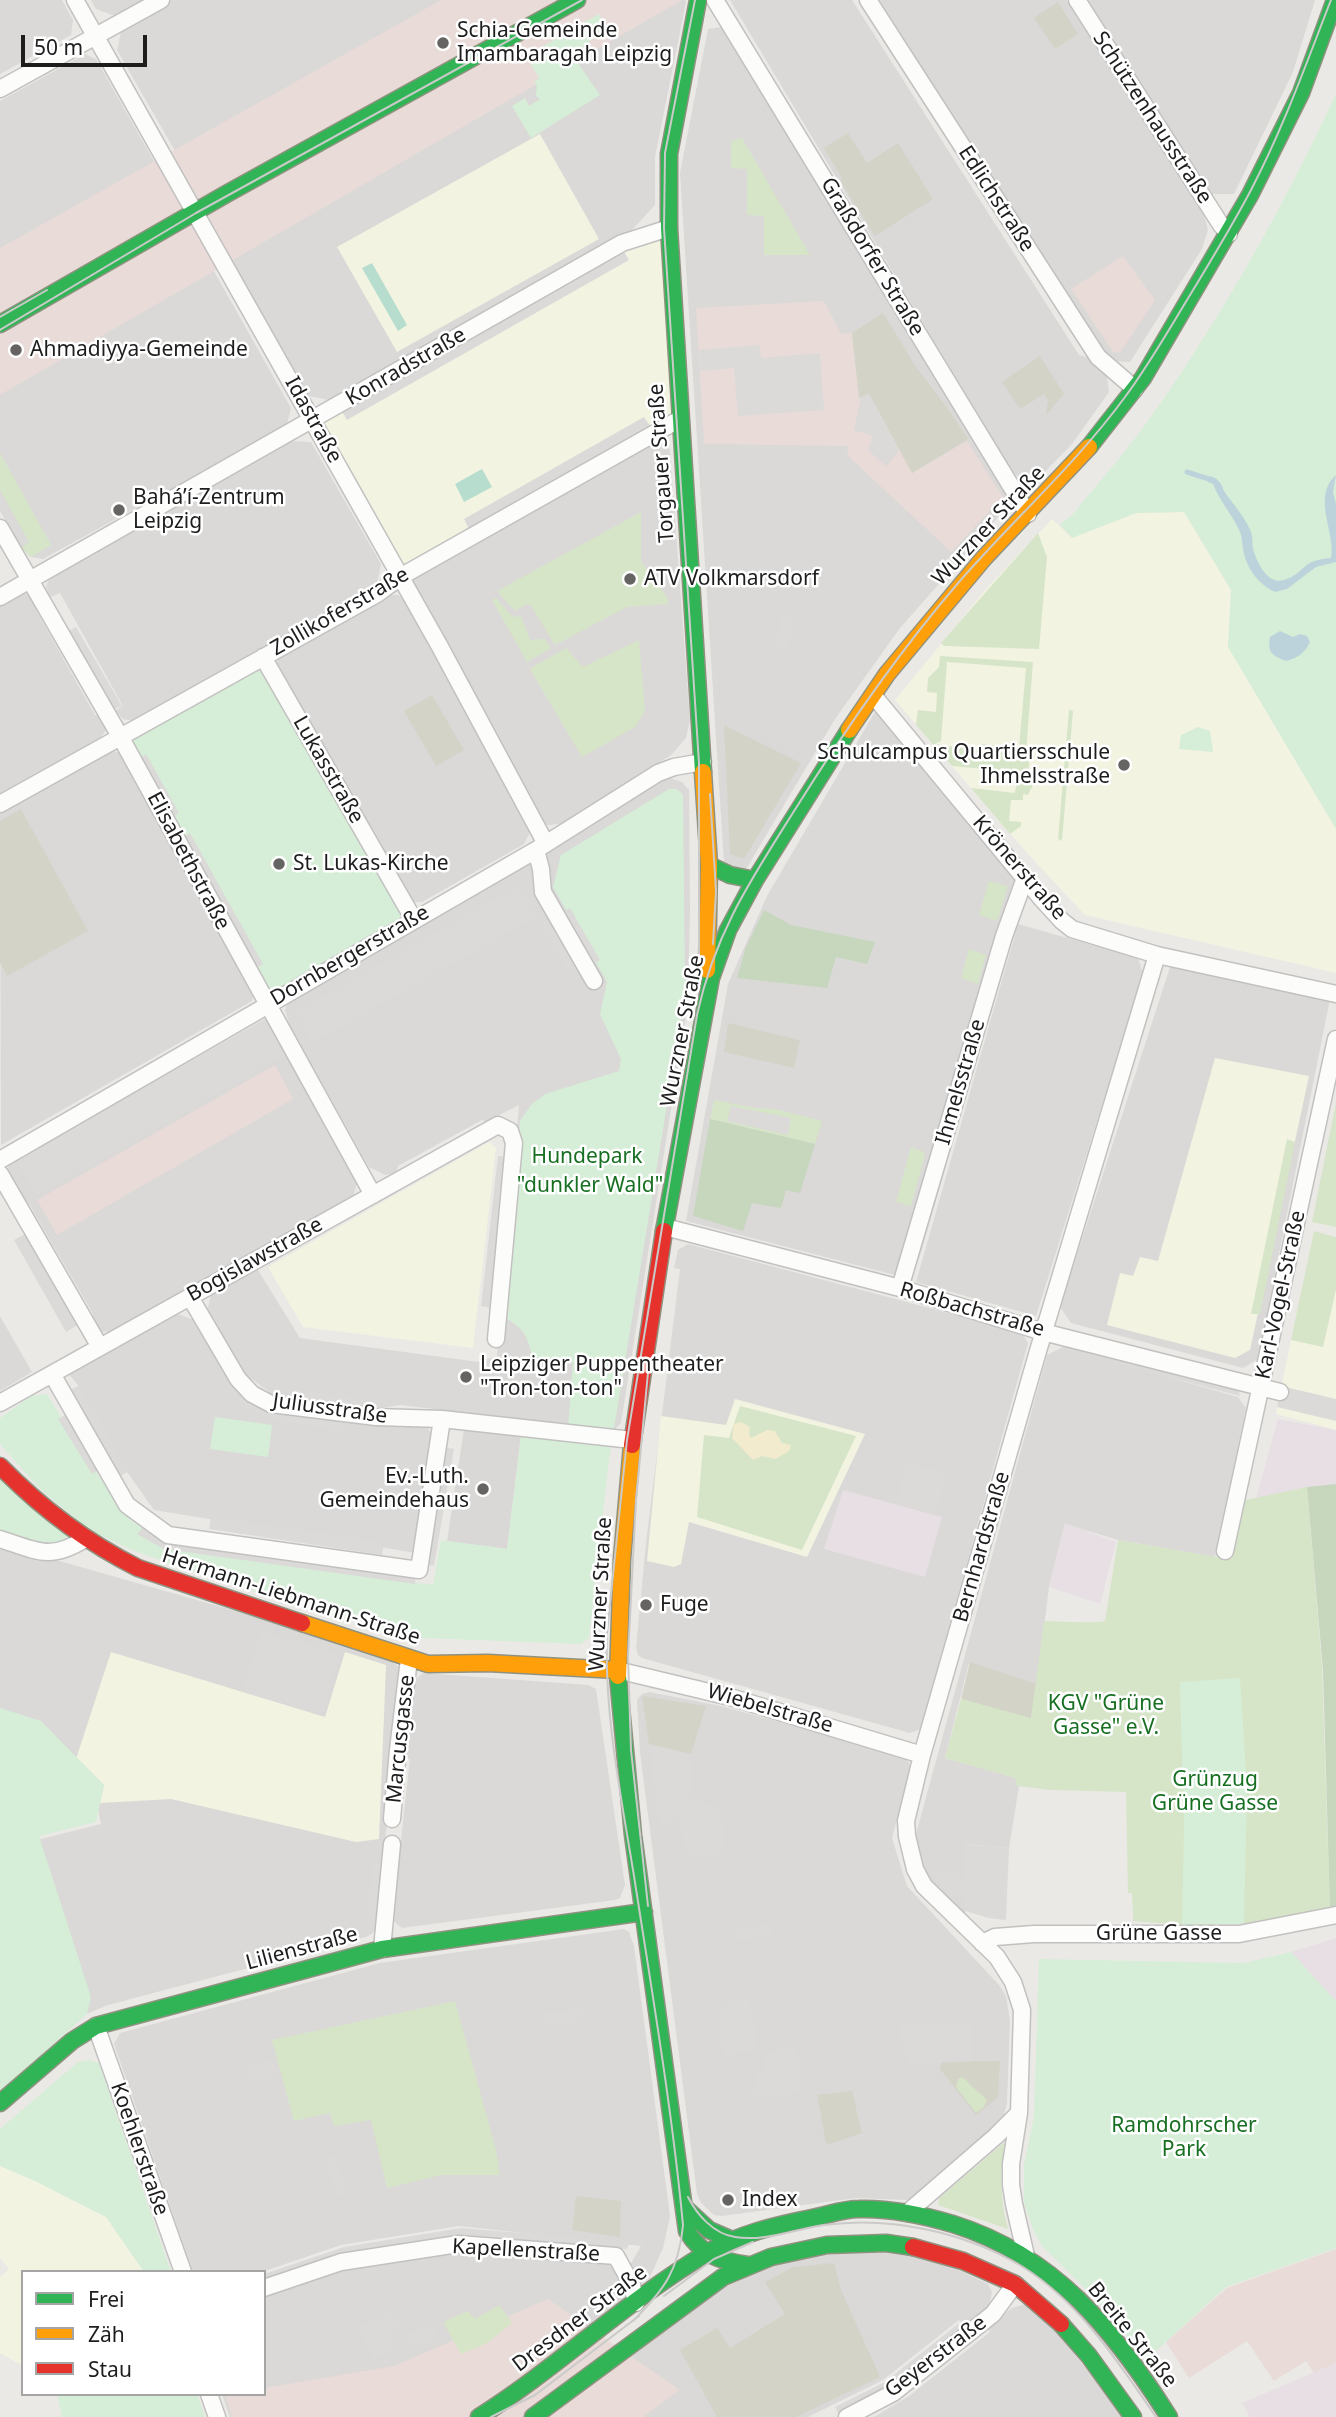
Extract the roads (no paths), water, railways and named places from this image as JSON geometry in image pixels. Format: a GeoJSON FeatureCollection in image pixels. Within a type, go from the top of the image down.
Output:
{"type":"FeatureCollection","features":[{"type":"Feature","properties":{"kind":"main road"},"geometry":{"type":"LineString","coordinates":[[0,324],[195,212],[577,0]]}},
{"type":"Feature","properties":{"kind":"main road","name":"Wurzner Straße"},"geometry":{"type":"LineString","coordinates":[[701,2254],[687,2231],[633,1835],[617,1670],[622,1559],[632,1440],[677,1155],[685,1128],[709,984],[721,947],[755,880],[873,695],[904,652],[961,584],[1074,465],[1135,389],[1229,234],[1293,110],[1335,0]]}},
{"type":"Feature","properties":{"kind":"main road","name":"Torgauer Straße"},"geometry":{"type":"LineString","coordinates":[[697,2],[669,154],[669,228],[709,865],[705,1010]]}},
{"type":"Feature","properties":{"kind":"main road"},"geometry":{"type":"LineString","coordinates":[[709,865],[730,875],[755,880]]}},
{"type":"Feature","properties":{"kind":"main road","name":"Hermann-Liebmann-Straße"},"geometry":{"type":"LineString","coordinates":[[0,1466],[18,1485],[85,1539],[111,1556],[138,1568],[409,1659],[428,1664],[488,1663],[617,1670]]}},
{"type":"Feature","properties":{"kind":"main road","name":"Lilienstraße"},"geometry":{"type":"LineString","coordinates":[[0,2103],[72,2041],[96,2026],[382,1950],[644,1912]]}},
{"type":"Feature","properties":{"kind":"main road"},"geometry":{"type":"LineString","coordinates":[[685,2208],[709,2230],[732,2240]]}},
{"type":"Feature","properties":{"kind":"main road","name":"Breite Straße"},"geometry":{"type":"LineString","coordinates":[[701,2254],[766,2228],[856,2209],[907,2213],[948,2223],[1026,2256],[1059,2280],[1102,2325],[1137,2369],[1169,2417]]}},
{"type":"Feature","properties":{"kind":"main road"},"geometry":{"type":"LineString","coordinates":[[685,2303],[701,2254],[698,2220]]}},
{"type":"Feature","properties":{"kind":"main road"},"geometry":{"type":"LineString","coordinates":[[533,2417],[685,2303],[723,2277],[747,2265],[827,2245],[886,2243],[939,2253],[1015,2284],[1059,2322],[1097,2366],[1133,2417]]}},
{"type":"Feature","properties":{"kind":"main road"},"geometry":{"type":"LineString","coordinates":[[701,2254],[747,2265]]}},
{"type":"Feature","properties":{"kind":"main road","name":"Dresdner Straße"},"geometry":{"type":"LineString","coordinates":[[479,2417],[544,2373],[635,2297],[701,2254]]}},
{"type":"Feature","properties":{"kind":"street","name":"Idastraße"},"geometry":{"type":"LineString","coordinates":[[75,0],[400,577],[541,847]]}},
{"type":"Feature","properties":{"kind":"street"},"geometry":{"type":"LineString","coordinates":[[0,89],[161,0]]}},
{"type":"Feature","properties":{"kind":"street","name":"Graßdorfer Straße"},"geometry":{"type":"LineString","coordinates":[[715,0],[1028,514]]}},
{"type":"Feature","properties":{"kind":"street","name":"Edlichstraße"},"geometry":{"type":"LineString","coordinates":[[868,0],[1098,357],[1135,389]]}},
{"type":"Feature","properties":{"kind":"street","name":"Schützenhausstraße"},"geometry":{"type":"LineString","coordinates":[[1077,0],[1229,234]]}},
{"type":"Feature","properties":{"kind":"street","name":"Konradstraße"},"geometry":{"type":"LineString","coordinates":[[0,597],[622,243],[669,228]]}},
{"type":"Feature","properties":{"kind":"street","name":"Zollikoferstraße"},"geometry":{"type":"LineString","coordinates":[[0,804],[377,594],[400,577],[680,419]]}},
{"type":"Feature","properties":{"kind":"street","name":"Elisabethstraße"},"geometry":{"type":"LineString","coordinates":[[0,528],[121,737],[373,1195]]}},
{"type":"Feature","properties":{"kind":"street","name":"Lukasstraße"},"geometry":{"type":"LineString","coordinates":[[263,657],[414,920]]}},
{"type":"Feature","properties":{"kind":"street","name":"Krönerstraße"},"geometry":{"type":"LineString","coordinates":[[873,695],[1025,878],[1072,929],[1157,955],[1336,994]]}},
{"type":"Feature","properties":{"kind":"street","name":"Dornbergerstraße"},"geometry":{"type":"LineString","coordinates":[[0,1160],[541,847],[659,773],[674,767],[703,762]]}},
{"type":"Feature","properties":{"kind":"street"},"geometry":{"type":"LineString","coordinates":[[541,847],[543,892],[594,981]]}},
{"type":"Feature","properties":{"kind":"street","name":"Ihmelsstraße"},"geometry":{"type":"LineString","coordinates":[[900,1288],[1001,949],[1025,878]]}},
{"type":"Feature","properties":{"kind":"street","name":"Bernhardstraße"},"geometry":{"type":"LineString","coordinates":[[1026,2256],[1011,2185],[1019,2113],[1022,2010],[1013,1982],[997,1957],[924,1886],[915,1869],[906,1836],[906,1821],[922,1755],[1043,1332],[1157,955]]}},
{"type":"Feature","properties":{"kind":"street","name":"Karl-Vogel-Straße"},"geometry":{"type":"LineString","coordinates":[[1225,1551],[1336,1039]]}},
{"type":"Feature","properties":{"kind":"street","name":"Bogislawstraße"},"geometry":{"type":"LineString","coordinates":[[0,1403],[498,1125],[510,1131],[514,1143],[496,1339]]}},
{"type":"Feature","properties":{"kind":"street"},"geometry":{"type":"LineString","coordinates":[[0,1174],[100,1347]]}},
{"type":"Feature","properties":{"kind":"street","name":"Roßbachstraße"},"geometry":{"type":"LineString","coordinates":[[665,1227],[900,1288],[1043,1332],[1280,1391]]}},
{"type":"Feature","properties":{"kind":"street","name":"Juliusstraße"},"geometry":{"type":"LineString","coordinates":[[190,1297],[238,1379],[252,1394],[271,1404],[376,1417],[442,1419],[632,1440]]}},
{"type":"Feature","properties":{"kind":"street","name":"Hermann-Liebmann-Straße"},"geometry":{"type":"LineString","coordinates":[[52,1374],[127,1505],[168,1535],[419,1570],[442,1419]]}},
{"type":"Feature","properties":{"kind":"street"},"geometry":{"type":"LineString","coordinates":[[0,1539],[43,1553],[67,1550],[85,1539]]}},
{"type":"Feature","properties":{"kind":"street","name":"Marcusgasse"},"geometry":{"type":"LineString","coordinates":[[393,1819],[409,1659]]}},
{"type":"Feature","properties":{"kind":"street","name":"Wiebelstraße"},"geometry":{"type":"LineString","coordinates":[[617,1670],[751,1703],[922,1755]]}},
{"type":"Feature","properties":{"kind":"street"},"geometry":{"type":"LineString","coordinates":[[382,1950],[392,1844]]}},
{"type":"Feature","properties":{"kind":"street","name":"Grüne Gasse"},"geometry":{"type":"LineString","coordinates":[[982,1942],[995,1937],[1034,1934],[1239,1934],[1336,1915]]}},
{"type":"Feature","properties":{"kind":"street","name":"Koehlerstraße"},"geometry":{"type":"LineString","coordinates":[[96,2026],[182,2270]]}},
{"type":"Feature","properties":{"kind":"street"},"geometry":{"type":"LineString","coordinates":[[907,2213],[1019,2113]]}},
{"type":"Feature","properties":{"kind":"street","name":"Kapellenstraße"},"geometry":{"type":"LineString","coordinates":[[266,2287],[341,2262],[458,2244],[616,2256],[635,2297]]}},
{"type":"Feature","properties":{"kind":"street","name":"Geyerstraße"},"geometry":{"type":"LineString","coordinates":[[846,2417],[893,2393],[972,2331],[993,2314],[1015,2284]]}},
{"type":"Feature","properties":{"kind":"street"},"geometry":{"type":"LineString","coordinates":[[210,2396],[217,2417]]}},
{"type":"Feature","properties":{"kind":"water"},"geometry":{"type":"Polygon","coordinates":[[[1336,475],[1333,492],[1336,504],[1336,562],[1316,567],[1287,589],[1275,592],[1269,589],[1250,569],[1239,531],[1213,484],[1208,482],[1210,476],[1220,483],[1246,521],[1260,566],[1268,576],[1278,581],[1291,577],[1314,561],[1331,558],[1325,494],[1336,475]]]}},
{"type":"Feature","properties":{"kind":"water"},"geometry":{"type":"Polygon","coordinates":[[[1280,631],[1293,637],[1300,634],[1307,636],[1310,642],[1301,655],[1286,661],[1274,655],[1269,647],[1270,637],[1280,631]]]}},
{"type":"Feature","properties":{"kind":"waterway"},"geometry":{"type":"LineString","coordinates":[[1187,472],[1215,481]]}},
{"type":"Feature","properties":{"kind":"tram line"},"geometry":{"type":"LineString","coordinates":[[0,330],[196,213],[582,0]]}},
{"type":"Feature","properties":{"kind":"tram line"},"geometry":{"type":"LineString","coordinates":[[695,0],[665,153],[664,228],[699,763],[699,976]]}},
{"type":"Feature","properties":{"kind":"tram line"},"geometry":{"type":"LineString","coordinates":[[633,2321],[661,2289],[674,2267],[683,2225],[661,2050],[614,1755],[608,1694],[607,1633],[627,1440],[697,1015],[705,985],[725,931],[750,882],[853,720],[914,636],[959,582],[1106,422],[1149,361],[1228,232],[1263,167],[1331,0]]}},
{"type":"Feature","properties":{"kind":"tram line"},"geometry":{"type":"LineString","coordinates":[[0,317],[47,290]]}},
{"type":"Feature","properties":{"kind":"tram line"},"geometry":{"type":"LineString","coordinates":[[710,794],[716,891],[713,944]]}},
{"type":"Feature","properties":{"kind":"tram line"},"geometry":{"type":"LineString","coordinates":[[648,1906],[631,1750],[628,1656],[636,1500],[649,1362]]}},
{"type":"Feature","properties":{"kind":"tram line"},"geometry":{"type":"LineString","coordinates":[[688,2197],[707,2223],[720,2232],[735,2237],[768,2236],[824,2225],[875,2223],[927,2229],[977,2244],[1001,2255],[1023,2267],[1063,2298],[1113,2355],[1156,2417]]}},
{"type":"Feature","properties":{"kind":"tram line"},"geometry":{"type":"LineString","coordinates":[[664,2296],[714,2259],[753,2242]]}},
{"type":"Feature","properties":{"kind":"tram line"},"geometry":{"type":"LineString","coordinates":[[491,2417],[535,2395],[639,2316]]}},
{"type":"Feature","properties":{"kind":"place","name":"Schia-Gemeinde Imambaragah Leipzig"},"geometry":{"type":"Point","coordinates":[443,43]}},
{"type":"Feature","properties":{"kind":"place","name":"Ahmadiyya-Gemeinde"},"geometry":{"type":"Point","coordinates":[16,350]}},
{"type":"Feature","properties":{"kind":"place","name":"Bahá’í-Zentrum Leipzig"},"geometry":{"type":"Point","coordinates":[119,510]}},
{"type":"Feature","properties":{"kind":"place","name":"ATV Volkmarsdorf"},"geometry":{"type":"Point","coordinates":[630,579]}},
{"type":"Feature","properties":{"kind":"place","name":"Schulcampus Quartiersschule Ihmelsstraße"},"geometry":{"type":"Point","coordinates":[1124,765]}},
{"type":"Feature","properties":{"kind":"place","name":"St. Lukas-Kirche"},"geometry":{"type":"Point","coordinates":[279,864]}},
{"type":"Feature","properties":{"kind":"place","name":"Leipziger Puppentheater \"Tron-ton-ton\""},"geometry":{"type":"Point","coordinates":[466,1377]}},
{"type":"Feature","properties":{"kind":"place","name":"Ev.-Luth. Gemeindehaus"},"geometry":{"type":"Point","coordinates":[483,1489]}},
{"type":"Feature","properties":{"kind":"place","name":"Fuge"},"geometry":{"type":"Point","coordinates":[646,1605]}},
{"type":"Feature","properties":{"kind":"place","name":"Index"},"geometry":{"type":"Point","coordinates":[728,2200]}},
{"type":"Feature","properties":{"kind":"park label","name":"Hundepark"},"geometry":{"type":"Point","coordinates":[587,1157]}},
{"type":"Feature","properties":{"kind":"park label","name":"\"dunkler Wald\""},"geometry":{"type":"Point","coordinates":[590,1186]}},
{"type":"Feature","properties":{"kind":"park label","name":"KGV \"Grüne Gasse\" e.V."},"geometry":{"type":"Point","coordinates":[1106,1716]}},
{"type":"Feature","properties":{"kind":"park label","name":"Grünzug Grüne Gasse"},"geometry":{"type":"Point","coordinates":[1215,1792]}},
{"type":"Feature","properties":{"kind":"park label","name":"Ramdohrscher Park"},"geometry":{"type":"Point","coordinates":[1184,2138]}}]}
